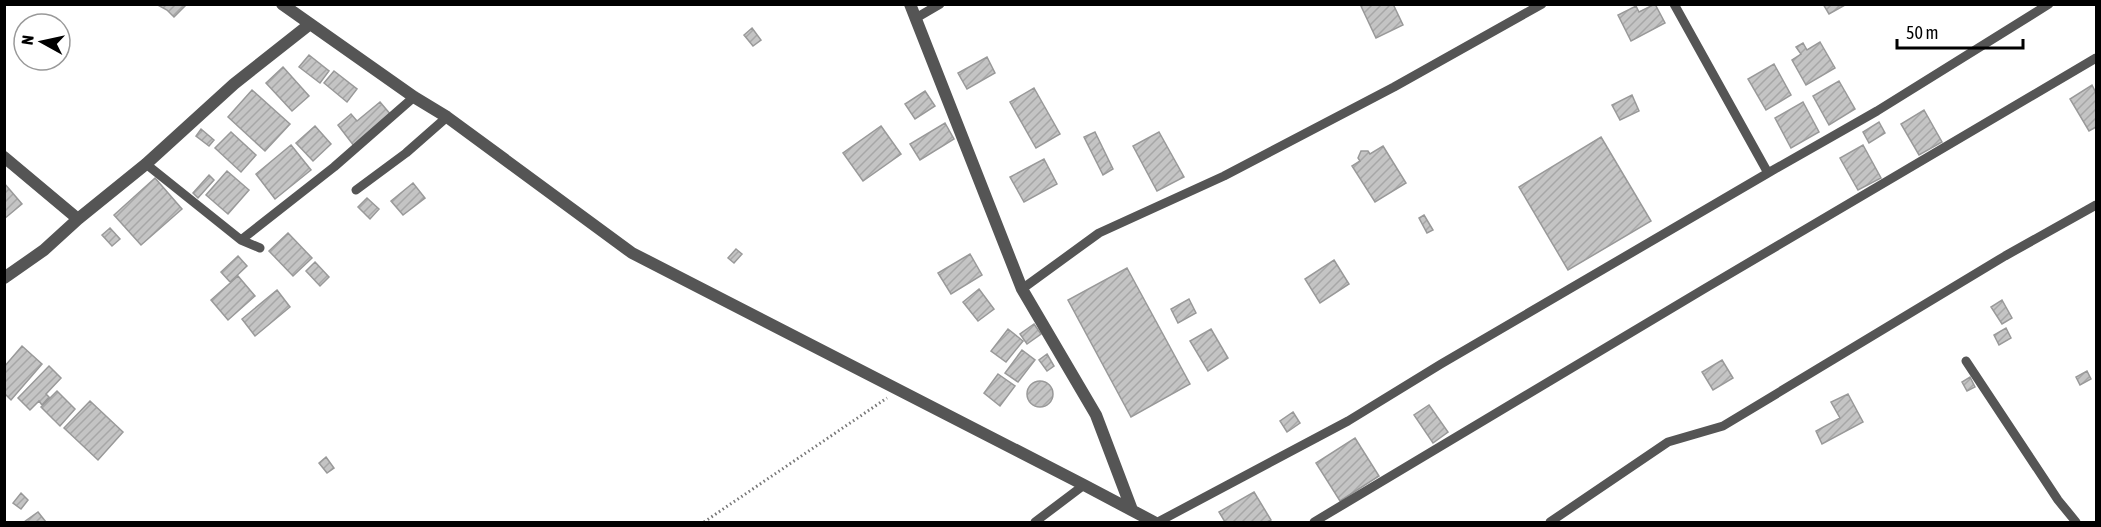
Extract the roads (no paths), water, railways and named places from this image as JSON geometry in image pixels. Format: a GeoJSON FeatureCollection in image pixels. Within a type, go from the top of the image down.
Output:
{"type":"FeatureCollection","features":[{"type":"Feature","properties":{"kind":"street"},"geometry":{"type":"LineString","coordinates":[[282,4],[414,97],[447,117],[632,253],[1154,522]]}},
{"type":"Feature","properties":{"kind":"street"},"geometry":{"type":"LineString","coordinates":[[910,4],[1022,289],[1096,415],[1132,510]]}},
{"type":"Feature","properties":{"kind":"street"},"geometry":{"type":"LineString","coordinates":[[4,278],[44,250],[146,164],[234,84],[310,24]]}},
{"type":"Feature","properties":{"kind":"street"},"geometry":{"type":"LineString","coordinates":[[4,157],[78,219]]}},
{"type":"Feature","properties":{"kind":"lane"},"geometry":{"type":"LineString","coordinates":[[916,18],[940,4]]}},
{"type":"Feature","properties":{"kind":"lane"},"geometry":{"type":"LineString","coordinates":[[1022,289],[1100,233],[1224,176],[1394,87],[1542,4]]}},
{"type":"Feature","properties":{"kind":"lane"},"geometry":{"type":"LineString","coordinates":[[1674,4],[1768,173]]}},
{"type":"Feature","properties":{"kind":"lane"},"geometry":{"type":"LineString","coordinates":[[1158,522],[1348,421],[1441,364],[1876,111],[2049,4]]}},
{"type":"Feature","properties":{"kind":"lane"},"geometry":{"type":"LineString","coordinates":[[1314,522],[1704,288],[2097,58]]}},
{"type":"Feature","properties":{"kind":"lane"},"geometry":{"type":"LineString","coordinates":[[240,240],[334,167],[414,97]]}},
{"type":"Feature","properties":{"kind":"lane"},"geometry":{"type":"LineString","coordinates":[[356,190],[406,153],[447,117]]}},
{"type":"Feature","properties":{"kind":"lane"},"geometry":{"type":"LineString","coordinates":[[146,164],[240,240],[260,248]]}},
{"type":"Feature","properties":{"kind":"lane"},"geometry":{"type":"LineString","coordinates":[[1550,522],[1668,442],[1723,426],[1996,262],[2097,205]]}},
{"type":"Feature","properties":{"kind":"lane"},"geometry":{"type":"LineString","coordinates":[[1966,361],[2058,500],[2076,522]]}},
{"type":"Feature","properties":{"kind":"lane"},"geometry":{"type":"LineString","coordinates":[[1035,522],[1084,485]]}}]}
